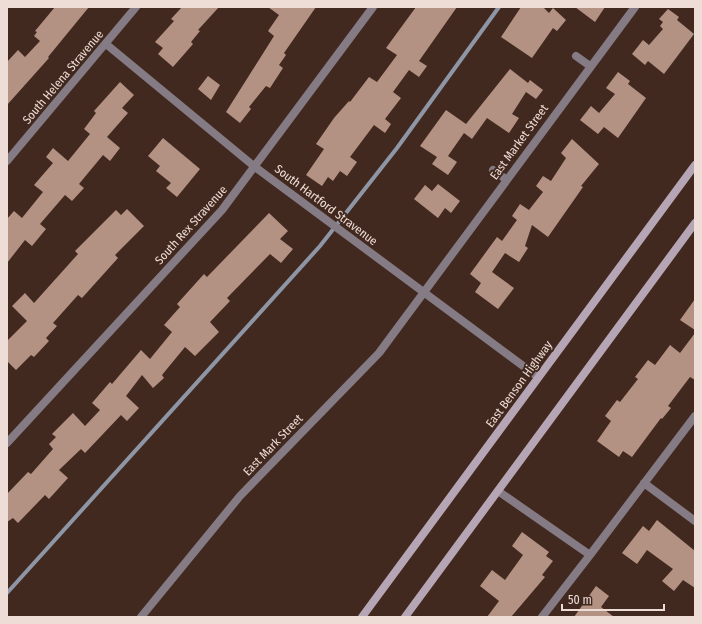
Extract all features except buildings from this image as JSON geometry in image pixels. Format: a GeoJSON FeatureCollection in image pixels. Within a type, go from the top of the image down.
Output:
{"type":"FeatureCollection","features":[{"type":"Feature","properties":{"kind":"main road","name":"East Benson Highway"},"geometry":{"type":"LineString","coordinates":[[362,617],[695,165]]}},
{"type":"Feature","properties":{"kind":"main road"},"geometry":{"type":"LineString","coordinates":[[405,617],[695,223]]}},
{"type":"Feature","properties":{"kind":"street","name":"South Helena Stravenue"},"geometry":{"type":"LineString","coordinates":[[7,161],[136,7]]}},
{"type":"Feature","properties":{"kind":"street","name":"South Rex Stravenue"},"geometry":{"type":"LineString","coordinates":[[7,443],[222,210],[256,167],[373,7]]}},
{"type":"Feature","properties":{"kind":"street","name":"East Market Street"},"geometry":{"type":"LineString","coordinates":[[423,292],[635,7]]}},
{"type":"Feature","properties":{"kind":"street","name":"South Hartford Stravenue"},"geometry":{"type":"LineString","coordinates":[[106,44],[256,167],[538,378]]}},
{"type":"Feature","properties":{"kind":"street"},"geometry":{"type":"LineString","coordinates":[[576,56],[590,66]]}},
{"type":"Feature","properties":{"kind":"street"},"geometry":{"type":"LineString","coordinates":[[493,170],[507,180]]}},
{"type":"Feature","properties":{"kind":"street","name":"East Mark Street"},"geometry":{"type":"LineString","coordinates":[[141,617],[240,496],[379,353],[423,292]]}},
{"type":"Feature","properties":{"kind":"street"},"geometry":{"type":"LineString","coordinates":[[542,617],[590,556],[695,416]]}},
{"type":"Feature","properties":{"kind":"street"},"geometry":{"type":"LineString","coordinates":[[644,483],[695,521]]}},
{"type":"Feature","properties":{"kind":"street"},"geometry":{"type":"LineString","coordinates":[[498,491],[590,556]]}},
{"type":"Feature","properties":{"kind":"waterway"},"geometry":{"type":"LineString","coordinates":[[7,593],[320,246],[397,148],[499,7]]}}]}
